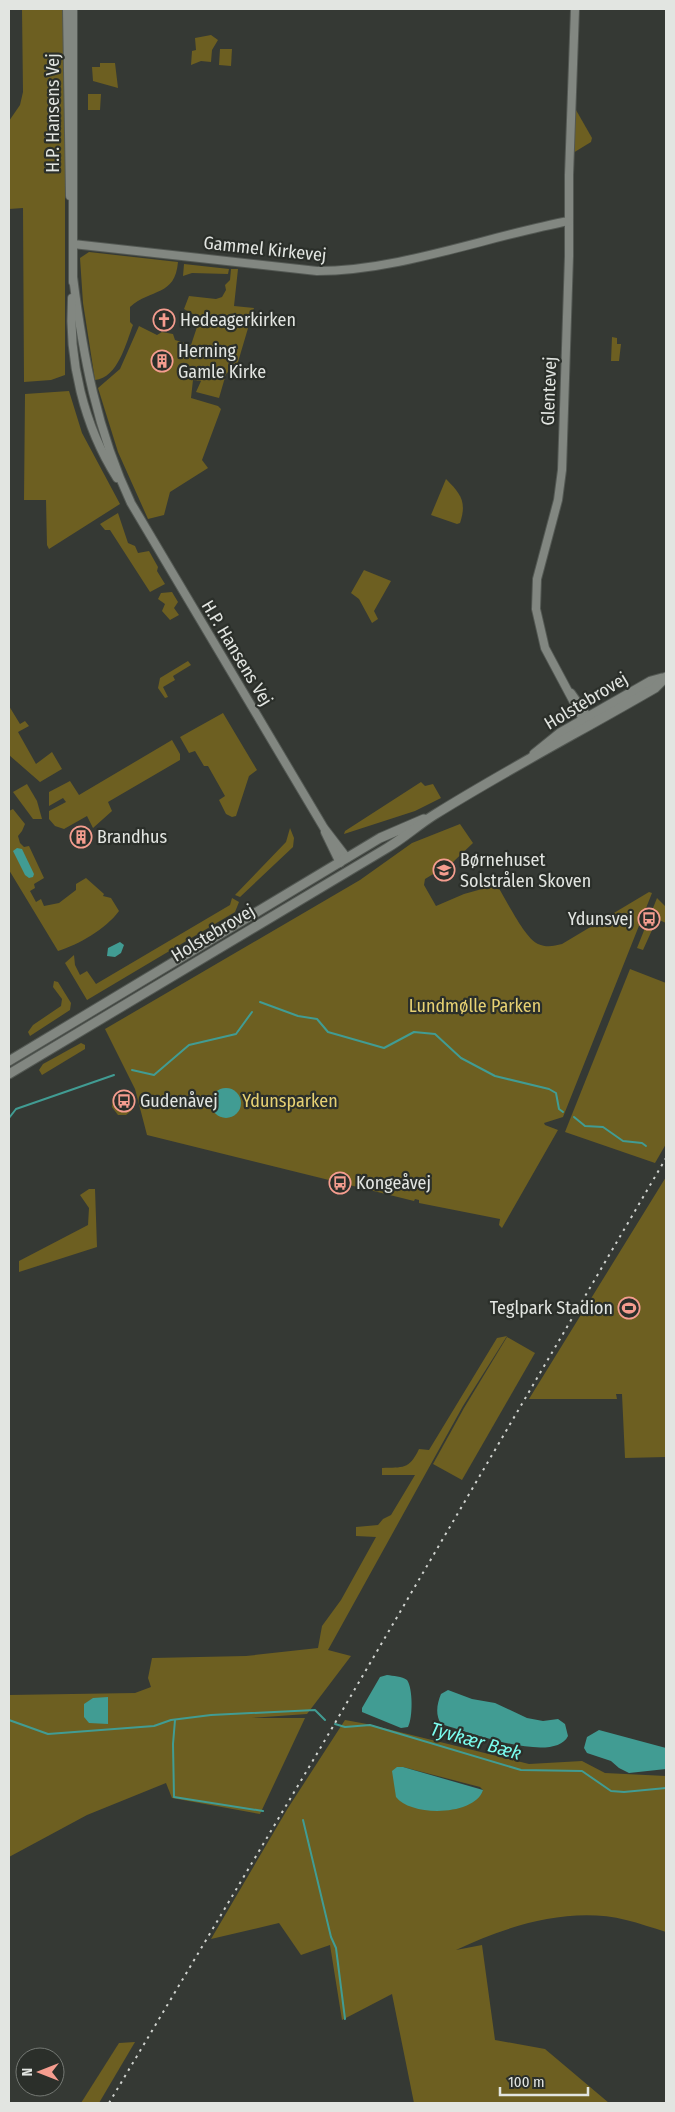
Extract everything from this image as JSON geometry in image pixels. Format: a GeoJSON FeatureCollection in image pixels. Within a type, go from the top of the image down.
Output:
{"type":"FeatureCollection","features":[{"type":"Feature","properties":{"kind":"main road","name":"Holstebrovej"},"geometry":{"type":"LineString","coordinates":[[528,759],[560,733],[587,722],[655,688],[665,677]]}},
{"type":"Feature","properties":{"kind":"main road","name":"Holstebrovej"},"geometry":{"type":"LineString","coordinates":[[9,1074],[296,902],[380,838],[432,817],[528,759],[548,750],[587,722]]}},
{"type":"Feature","properties":{"kind":"main road","name":"Holstebrovej"},"geometry":{"type":"LineString","coordinates":[[9,1061],[346,864]]}},
{"type":"Feature","properties":{"kind":"street","name":"H.P. Hansens Vej"},"geometry":{"type":"LineString","coordinates":[[67,9],[69,184],[72,218]]}},
{"type":"Feature","properties":{"kind":"street","name":"H.P. Hansens Vej"},"geometry":{"type":"LineString","coordinates":[[73,9],[73,277],[83,355],[91,389],[126,493],[143,526],[346,864]]}},
{"type":"Feature","properties":{"kind":"street","name":"Glentevej"},"geometry":{"type":"LineString","coordinates":[[575,9],[562,470],[558,500],[541,562],[536,593],[537,620],[545,648],[587,722]]}},
{"type":"Feature","properties":{"kind":"street","name":"Gammel Kirkevej"},"geometry":{"type":"LineString","coordinates":[[73,244],[317,271],[339,271],[387,263],[569,221]]}},
{"type":"Feature","properties":{"kind":"green space"},"geometry":{"type":"Polygon","coordinates":[[[22,9],[65,9],[65,375],[51,380],[24,382],[23,208],[9,209],[9,121],[20,105],[23,92],[22,9]]]}},
{"type":"Feature","properties":{"kind":"green space"},"geometry":{"type":"Polygon","coordinates":[[[211,35],[218,40],[212,50],[211,62],[201,61],[191,65],[192,51],[196,50],[195,38],[211,35]]]}},
{"type":"Feature","properties":{"kind":"green space"},"geometry":{"type":"Polygon","coordinates":[[[220,49],[232,49],[231,66],[219,65],[220,49]]]}},
{"type":"Feature","properties":{"kind":"green space"},"geometry":{"type":"Polygon","coordinates":[[[100,63],[115,63],[118,88],[93,81],[92,67],[100,67],[100,63]]]}},
{"type":"Feature","properties":{"kind":"green space"},"geometry":{"type":"Polygon","coordinates":[[[88,94],[101,94],[100,110],[88,110],[88,94]]]}},
{"type":"Feature","properties":{"kind":"green space"},"geometry":{"type":"Polygon","coordinates":[[[573,108],[592,138],[591,142],[573,153],[573,108]]]}},
{"type":"Feature","properties":{"kind":"green space"},"geometry":{"type":"Polygon","coordinates":[[[89,252],[178,262],[176,273],[167,287],[130,307],[130,322],[133,325],[124,350],[110,373],[103,378],[95,380],[83,303],[80,258],[89,252]]]}},
{"type":"Feature","properties":{"kind":"green space"},"geometry":{"type":"Polygon","coordinates":[[[184,264],[229,269],[228,274],[192,273],[183,276],[184,264]]]}},
{"type":"Feature","properties":{"kind":"green space"},"geometry":{"type":"Polygon","coordinates":[[[231,269],[238,269],[234,306],[254,308],[238,362],[226,374],[219,398],[196,392],[201,381],[193,380],[191,398],[218,406],[221,409],[202,460],[208,468],[170,492],[164,515],[148,519],[118,452],[98,388],[120,369],[139,326],[157,335],[162,332],[173,334],[175,340],[191,345],[200,318],[184,309],[189,296],[216,299],[222,297],[226,290],[225,285],[230,280],[231,269]]]}},
{"type":"Feature","properties":{"kind":"green space"},"geometry":{"type":"Polygon","coordinates":[[[612,337],[617,338],[617,344],[621,344],[619,361],[611,361],[612,337]]]}},
{"type":"Feature","properties":{"kind":"green space"},"geometry":{"type":"Polygon","coordinates":[[[544,378],[552,378],[556,383],[555,419],[551,420],[548,417],[550,416],[551,407],[544,378]]]}},
{"type":"Feature","properties":{"kind":"green space"},"geometry":{"type":"Polygon","coordinates":[[[69,391],[82,433],[120,504],[49,549],[47,545],[46,500],[24,500],[25,394],[69,391]]]}},
{"type":"Feature","properties":{"kind":"green space"},"geometry":{"type":"Polygon","coordinates":[[[446,479],[456,489],[463,504],[460,523],[457,524],[431,515],[446,479]]]}},
{"type":"Feature","properties":{"kind":"green space"},"geometry":{"type":"Polygon","coordinates":[[[118,513],[128,543],[135,546],[138,553],[149,551],[158,567],[157,571],[165,584],[150,592],[110,530],[105,530],[100,524],[118,513]]]}},
{"type":"Feature","properties":{"kind":"green space"},"geometry":{"type":"Polygon","coordinates":[[[364,570],[391,581],[374,611],[378,619],[372,623],[359,599],[351,593],[364,570]]]}},
{"type":"Feature","properties":{"kind":"green space"},"geometry":{"type":"Polygon","coordinates":[[[172,592],[178,602],[174,608],[179,615],[170,620],[162,611],[165,604],[158,599],[161,593],[172,592]]]}},
{"type":"Feature","properties":{"kind":"green space"},"geometry":{"type":"Polygon","coordinates":[[[188,661],[191,665],[173,676],[175,680],[163,687],[168,697],[165,698],[158,688],[160,678],[188,661]]]}},
{"type":"Feature","properties":{"kind":"green space"},"geometry":{"type":"Polygon","coordinates":[[[9,706],[20,724],[25,721],[29,726],[18,732],[36,764],[52,752],[62,769],[40,782],[9,755],[9,706]]]}},
{"type":"Feature","properties":{"kind":"green space"},"geometry":{"type":"Polygon","coordinates":[[[223,713],[257,770],[249,776],[236,816],[232,817],[226,814],[219,800],[225,796],[208,766],[204,766],[195,751],[189,753],[180,737],[223,713]]]}},
{"type":"Feature","properties":{"kind":"green space"},"geometry":{"type":"Polygon","coordinates":[[[172,740],[180,754],[180,760],[108,802],[112,811],[93,828],[87,816],[64,829],[55,826],[49,819],[49,811],[66,802],[63,798],[49,806],[49,792],[70,781],[79,795],[172,740]]]}},
{"type":"Feature","properties":{"kind":"green space"},"geometry":{"type":"Polygon","coordinates":[[[421,782],[425,786],[433,784],[441,798],[415,811],[344,834],[345,831],[421,782]]]}},
{"type":"Feature","properties":{"kind":"green space"},"geometry":{"type":"Polygon","coordinates":[[[27,784],[37,801],[42,819],[33,819],[13,792],[27,784]]]}},
{"type":"Feature","properties":{"kind":"green space"},"geometry":{"type":"Polygon","coordinates":[[[13,809],[25,824],[18,836],[20,843],[24,847],[29,846],[44,878],[34,884],[35,888],[30,891],[36,902],[41,899],[44,906],[59,903],[76,890],[76,884],[86,878],[104,894],[103,896],[111,898],[119,911],[99,930],[83,940],[58,951],[9,870],[9,811],[13,809]]]}},
{"type":"Feature","properties":{"kind":"green space"},"geometry":{"type":"Polygon","coordinates":[[[460,824],[473,843],[453,862],[425,879],[424,885],[436,906],[464,894],[489,887],[495,882],[527,934],[538,944],[550,946],[562,944],[649,892],[652,893],[563,1117],[544,1123],[558,1130],[502,1228],[499,1225],[500,1219],[419,1203],[419,1200],[415,1199],[414,1201],[147,1135],[135,1089],[105,1029],[360,880],[412,843],[460,824]]]}},
{"type":"Feature","properties":{"kind":"green space"},"geometry":{"type":"Polygon","coordinates":[[[290,828],[294,838],[293,847],[240,897],[235,895],[286,842],[290,828]]]}},
{"type":"Feature","properties":{"kind":"green space"},"geometry":{"type":"Polygon","coordinates":[[[232,898],[239,902],[235,912],[87,1000],[65,963],[74,955],[75,965],[80,975],[87,971],[96,984],[230,905],[232,898]]]}},
{"type":"Feature","properties":{"kind":"green space"},"geometry":{"type":"Polygon","coordinates":[[[657,898],[666,907],[666,923],[657,919],[643,950],[637,948],[657,898]]]}},
{"type":"Feature","properties":{"kind":"green space"},"geometry":{"type":"Polygon","coordinates":[[[630,969],[666,983],[666,1144],[655,1163],[565,1132],[630,969]]]}},
{"type":"Feature","properties":{"kind":"green space"},"geometry":{"type":"Polygon","coordinates":[[[54,981],[58,982],[71,1003],[70,1010],[30,1036],[28,1032],[33,1025],[61,1006],[62,999],[53,987],[54,981]]]}},
{"type":"Feature","properties":{"kind":"green space"},"geometry":{"type":"Polygon","coordinates":[[[81,1043],[85,1045],[85,1049],[42,1075],[39,1070],[43,1064],[81,1043]]]}},
{"type":"Feature","properties":{"kind":"green space"},"geometry":{"type":"Polygon","coordinates":[[[124,1090],[132,1110],[126,1115],[118,1115],[112,1107],[113,1097],[124,1090]]]}},
{"type":"Feature","properties":{"kind":"green space","name":"Teglpark Stadion"},"geometry":{"type":"Polygon","coordinates":[[[666,1177],[666,1457],[625,1458],[622,1394],[616,1394],[617,1399],[529,1399],[666,1177]]]}},
{"type":"Feature","properties":{"kind":"green space"},"geometry":{"type":"Polygon","coordinates":[[[89,1189],[95,1189],[97,1247],[19,1272],[19,1261],[88,1225],[89,1208],[80,1195],[89,1189]]]}},
{"type":"Feature","properties":{"kind":"green space"},"geometry":{"type":"Polygon","coordinates":[[[507,1336],[463,1406],[328,1650],[351,1656],[307,1714],[251,1718],[305,1718],[260,1814],[172,1798],[166,1783],[87,1815],[9,1857],[9,1695],[135,1693],[151,1687],[148,1678],[152,1658],[246,1656],[318,1648],[322,1626],[341,1600],[376,1537],[356,1536],[356,1527],[378,1525],[383,1519],[391,1515],[415,1475],[382,1475],[382,1468],[405,1466],[412,1461],[419,1449],[429,1450],[497,1338],[507,1336]]]}},
{"type":"Feature","properties":{"kind":"green space"},"geometry":{"type":"Polygon","coordinates":[[[507,1337],[535,1353],[462,1480],[433,1464],[507,1337]]]}},
{"type":"Feature","properties":{"kind":"green space"},"geometry":{"type":"Polygon","coordinates":[[[345,1720],[529,1764],[582,1761],[605,1773],[666,1776],[666,1932],[631,1921],[605,1916],[583,1915],[561,1917],[517,1926],[456,1950],[482,1945],[495,2040],[545,2049],[609,2103],[414,2103],[392,1994],[342,2020],[330,1945],[301,1955],[279,1923],[211,1939],[288,1808],[345,1720]],[[403,1767],[428,1810],[483,1790],[480,1787],[403,1767]]]}},
{"type":"Feature","properties":{"kind":"green space"},"geometry":{"type":"Polygon","coordinates":[[[135,2042],[99,2103],[81,2103],[119,2043],[135,2042]]]}},
{"type":"Feature","properties":{"kind":"water"},"geometry":{"type":"Polygon","coordinates":[[[17,848],[22,849],[34,874],[33,877],[29,878],[25,875],[13,851],[17,848]]]}},
{"type":"Feature","properties":{"kind":"water"},"geometry":{"type":"Polygon","coordinates":[[[120,942],[124,945],[121,953],[115,957],[107,956],[108,948],[120,942]]]}},
{"type":"Feature","properties":{"kind":"water"},"geometry":{"type":"Polygon","coordinates":[[[226,1088],[237,1092],[241,1103],[237,1114],[226,1118],[215,1114],[211,1103],[215,1092],[226,1088]]]}},
{"type":"Feature","properties":{"kind":"water"},"geometry":{"type":"Polygon","coordinates":[[[387,1675],[403,1678],[409,1684],[412,1703],[408,1727],[401,1728],[362,1712],[362,1708],[380,1677],[387,1675]]]}},
{"type":"Feature","properties":{"kind":"water"},"geometry":{"type":"Polygon","coordinates":[[[448,1690],[472,1699],[495,1703],[527,1718],[543,1721],[558,1719],[565,1724],[568,1736],[560,1744],[546,1747],[528,1747],[488,1739],[441,1724],[437,1713],[438,1705],[441,1694],[448,1690]]]}},
{"type":"Feature","properties":{"kind":"water"},"geometry":{"type":"Polygon","coordinates":[[[108,1697],[108,1724],[89,1723],[84,1717],[84,1704],[93,1698],[108,1697]]]}},
{"type":"Feature","properties":{"kind":"water"},"geometry":{"type":"Polygon","coordinates":[[[599,1730],[666,1748],[666,1769],[629,1773],[611,1761],[587,1753],[584,1748],[587,1737],[599,1730]]]}},
{"type":"Feature","properties":{"kind":"water"},"geometry":{"type":"Polygon","coordinates":[[[397,1767],[403,1767],[483,1790],[478,1799],[456,1809],[442,1811],[415,1808],[404,1804],[396,1797],[392,1771],[397,1767]]]}},
{"type":"Feature","properties":{"kind":"waterway"},"geometry":{"type":"LineString","coordinates":[[260,1002],[298,1016],[317,1019],[328,1032],[384,1048],[414,1032],[435,1034],[461,1058],[495,1076],[549,1089],[556,1093],[559,1109],[563,1112]]}},
{"type":"Feature","properties":{"kind":"waterway"},"geometry":{"type":"LineString","coordinates":[[132,1070],[154,1075],[189,1045],[236,1034],[252,1012]]}},
{"type":"Feature","properties":{"kind":"waterway"},"geometry":{"type":"LineString","coordinates":[[9,1118],[16,1109],[114,1075]]}},
{"type":"Feature","properties":{"kind":"waterway"},"geometry":{"type":"LineString","coordinates":[[574,1117],[585,1126],[603,1127],[623,1141],[642,1143],[646,1146]]}},
{"type":"Feature","properties":{"kind":"waterway","name":"Tyvkær Bæk"},"geometry":{"type":"LineString","coordinates":[[9,1720],[48,1734],[154,1726],[171,1720],[211,1715],[315,1710],[325,1720]]}},
{"type":"Feature","properties":{"kind":"waterway"},"geometry":{"type":"LineString","coordinates":[[175,1720],[173,1744],[174,1797],[263,1811]]}},
{"type":"Feature","properties":{"kind":"waterway","name":"Tyvkær Bæk"},"geometry":{"type":"LineString","coordinates":[[335,1724],[345,1727],[370,1725],[521,1770],[582,1771],[611,1791],[624,1792],[666,1788]]}},
{"type":"Feature","properties":{"kind":"waterway"},"geometry":{"type":"LineString","coordinates":[[303,1820],[331,1937],[336,1948],[345,2019]]}},
{"type":"Feature","properties":{"kind":"railway"},"geometry":{"type":"LineString","coordinates":[[109,2103],[318,1752],[666,1158]]}},
{"type":"Feature","properties":{"kind":"place","name":"Hedeagerkirken"},"geometry":{"type":"Point","coordinates":[164,320]}},
{"type":"Feature","properties":{"kind":"place","name":"Herning Gamle Kirke"},"geometry":{"type":"Point","coordinates":[162,361]}},
{"type":"Feature","properties":{"kind":"place","name":"Brandhus"},"geometry":{"type":"Point","coordinates":[81,837]}},
{"type":"Feature","properties":{"kind":"place","name":"Børnehuset Solstrålen Skoven"},"geometry":{"type":"Point","coordinates":[444,870]}},
{"type":"Feature","properties":{"kind":"place","name":"Ydunsvej"},"geometry":{"type":"Point","coordinates":[649,919]}},
{"type":"Feature","properties":{"kind":"place","name":"Gudenåvej"},"geometry":{"type":"Point","coordinates":[124,1101]}},
{"type":"Feature","properties":{"kind":"place","name":"Kongeåvej"},"geometry":{"type":"Point","coordinates":[340,1183]}},
{"type":"Feature","properties":{"kind":"place","name":"Teglpark Stadion"},"geometry":{"type":"Point","coordinates":[629,1308]}},
{"type":"Feature","properties":{"kind":"park label","name":"Lundmølle Parken"},"geometry":{"type":"Point","coordinates":[475,1006]}},
{"type":"Feature","properties":{"kind":"park label","name":"Ydunsparken"},"geometry":{"type":"Point","coordinates":[290,1101]}}]}
